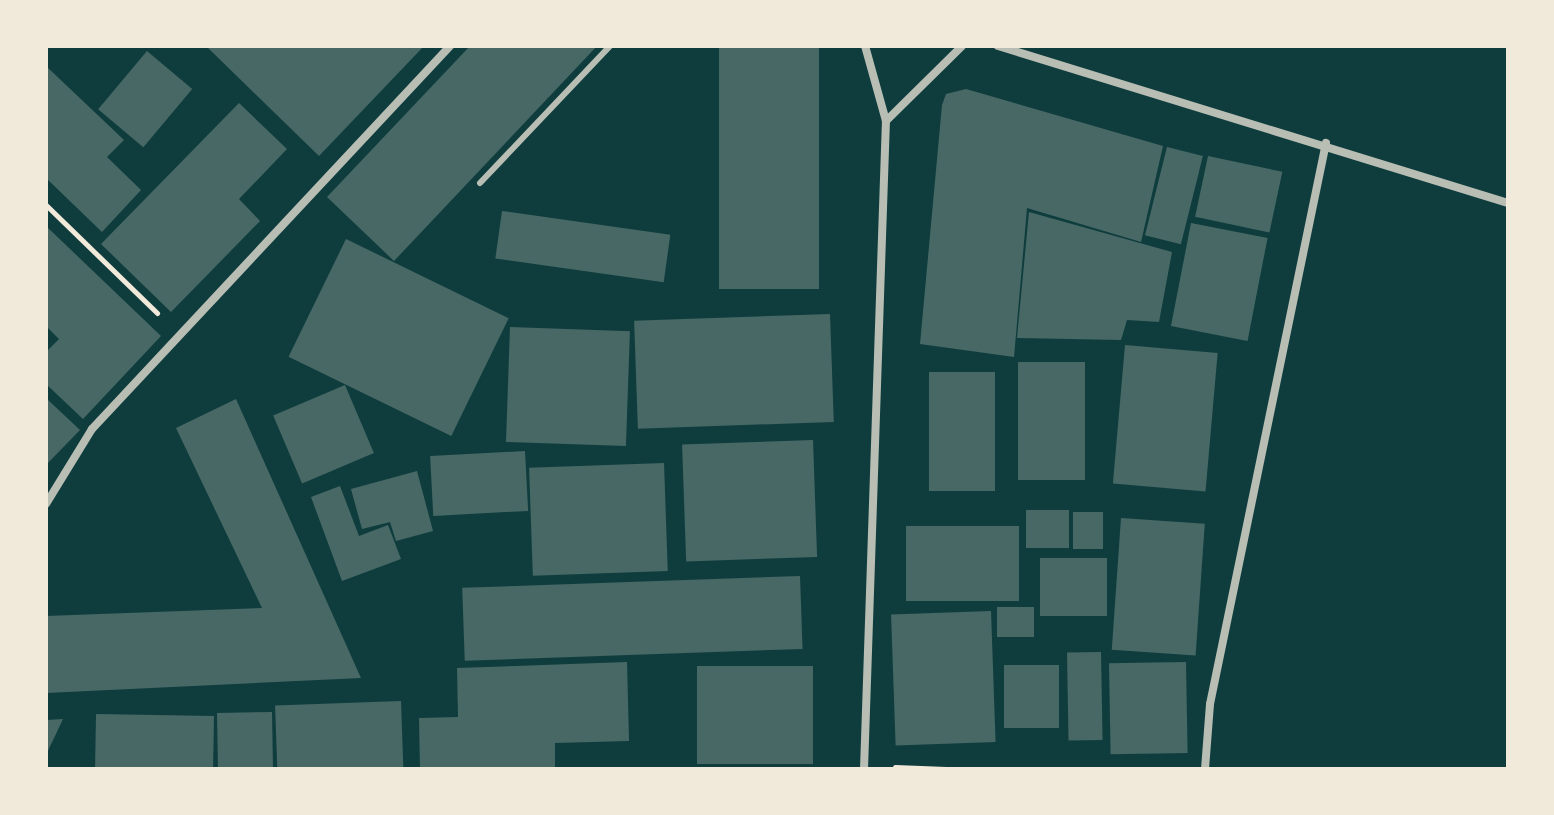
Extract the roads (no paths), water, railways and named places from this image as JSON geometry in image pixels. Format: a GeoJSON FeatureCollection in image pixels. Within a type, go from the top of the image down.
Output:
{"type":"FeatureCollection","features":[{"type":"Feature","properties":{"kind":"street"},"geometry":{"type":"LineString","coordinates":[[46,504],[92,429],[178,333],[450,46]]}},
{"type":"Feature","properties":{"kind":"street"},"geometry":{"type":"LineString","coordinates":[[864,767],[886,121],[865,46]]}},
{"type":"Feature","properties":{"kind":"street"},"geometry":{"type":"LineString","coordinates":[[886,121],[962,46]]}},
{"type":"Feature","properties":{"kind":"street"},"geometry":{"type":"LineString","coordinates":[[998,46],[1326,143],[1508,203]]}},
{"type":"Feature","properties":{"kind":"street"},"geometry":{"type":"LineString","coordinates":[[1205,769],[1210,704],[1326,143]]}},
{"type":"Feature","properties":{"kind":"lane"},"geometry":{"type":"LineString","coordinates":[[480,183],[610,46]]}}]}
